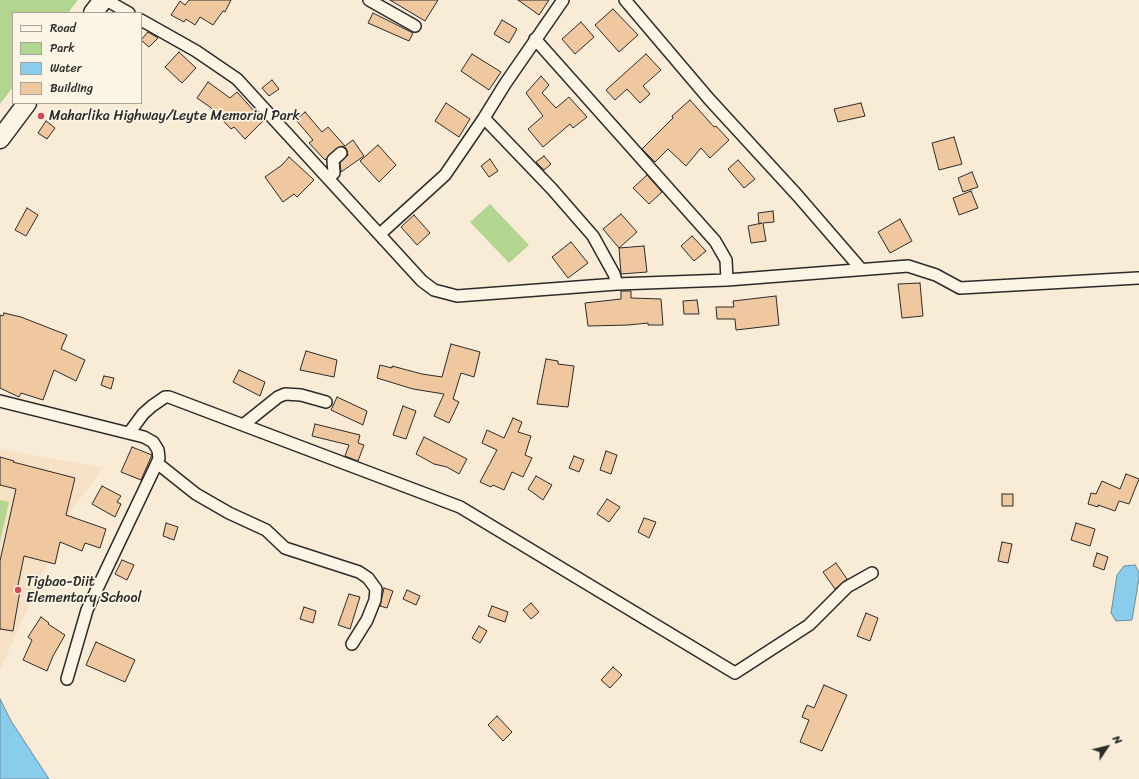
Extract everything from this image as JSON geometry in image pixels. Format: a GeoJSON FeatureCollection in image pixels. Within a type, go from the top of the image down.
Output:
{"type":"FeatureCollection","features":[{"type":"Feature","properties":{"kind":"highway"},"geometry":{"type":"LineString","coordinates":[[94,12],[104,0]]}},
{"type":"Feature","properties":{"kind":"highway"},"geometry":{"type":"LineString","coordinates":[[0,139],[26,104]]}},
{"type":"Feature","properties":{"kind":"street"},"geometry":{"type":"LineString","coordinates":[[104,0],[127,12]]}},
{"type":"Feature","properties":{"kind":"street"},"geometry":{"type":"LineString","coordinates":[[369,0],[416,26]]}},
{"type":"Feature","properties":{"kind":"street"},"geometry":{"type":"LineString","coordinates":[[380,234],[445,175],[484,118],[504,84],[563,0]]}},
{"type":"Feature","properties":{"kind":"street"},"geometry":{"type":"LineString","coordinates":[[625,0],[709,99],[798,196],[861,269]]}},
{"type":"Feature","properties":{"kind":"street"},"geometry":{"type":"LineString","coordinates":[[142,21],[196,51],[237,79],[422,281],[444,294],[457,296],[617,284],[727,280],[908,266],[936,275],[960,288],[1138,278]]}},
{"type":"Feature","properties":{"kind":"street"},"geometry":{"type":"LineString","coordinates":[[536,39],[715,241],[726,260],[727,280]]}},
{"type":"Feature","properties":{"kind":"street"},"geometry":{"type":"LineString","coordinates":[[484,118],[552,189],[593,236],[614,274],[617,284]]}},
{"type":"Feature","properties":{"kind":"street"},"geometry":{"type":"LineString","coordinates":[[328,178],[334,173],[333,160],[341,152]]}},
{"type":"Feature","properties":{"kind":"street"},"geometry":{"type":"LineString","coordinates":[[243,425],[278,397],[285,394],[301,395],[326,402]]}},
{"type":"Feature","properties":{"kind":"street"},"geometry":{"type":"LineString","coordinates":[[129,433],[143,414],[165,397],[460,507],[735,674],[809,625],[847,587],[872,573]]}},
{"type":"Feature","properties":{"kind":"street"},"geometry":{"type":"LineString","coordinates":[[0,400],[144,437],[153,442],[158,450],[159,458],[157,463],[87,610],[67,679]]}},
{"type":"Feature","properties":{"kind":"street"},"geometry":{"type":"LineString","coordinates":[[157,463],[196,494],[229,513],[266,530],[285,548],[359,572],[368,578],[376,589],[375,600],[366,620],[352,644]]}},
{"type":"Feature","properties":{"kind":"shaded area","name":"Tigbao-Diit Elementary School"},"geometry":{"type":"Polygon","coordinates":[[[0,449],[103,468],[72,510],[0,670],[0,449]]]}},
{"type":"Feature","properties":{"kind":"green space"},"geometry":{"type":"Polygon","coordinates":[[[0,0],[78,0],[69,12],[12,12],[12,88],[0,104],[0,0]]]}},
{"type":"Feature","properties":{"kind":"green space"},"geometry":{"type":"Polygon","coordinates":[[[490,204],[529,245],[509,263],[470,222],[490,204]]]}},
{"type":"Feature","properties":{"kind":"green space"},"geometry":{"type":"Polygon","coordinates":[[[0,500],[9,502],[0,542],[0,500]]]}},
{"type":"Feature","properties":{"kind":"water"},"geometry":{"type":"Polygon","coordinates":[[[1135,565],[1139,572],[1139,578],[1132,620],[1116,621],[1111,613],[1117,575],[1124,566],[1135,565]]]}},
{"type":"Feature","properties":{"kind":"water"},"geometry":{"type":"Polygon","coordinates":[[[0,699],[11,721],[49,779],[0,779],[0,699]]]}},
{"type":"Feature","properties":{"kind":"building"},"geometry":{"type":"Polygon","coordinates":[[[189,0],[231,0],[225,12],[223,11],[213,25],[200,17],[195,25],[186,19],[184,22],[171,15],[180,1],[185,5],[189,0]]]}},
{"type":"Feature","properties":{"kind":"building"},"geometry":{"type":"Polygon","coordinates":[[[390,0],[438,0],[425,21],[390,0]]]}},
{"type":"Feature","properties":{"kind":"building"},"geometry":{"type":"Polygon","coordinates":[[[518,0],[549,0],[539,15],[518,0]]]}},
{"type":"Feature","properties":{"kind":"building"},"geometry":{"type":"Polygon","coordinates":[[[613,9],[638,35],[619,52],[595,25],[613,9]]]}},
{"type":"Feature","properties":{"kind":"building"},"geometry":{"type":"Polygon","coordinates":[[[373,13],[413,33],[409,41],[368,23],[373,13]]]}},
{"type":"Feature","properties":{"kind":"building"},"geometry":{"type":"Polygon","coordinates":[[[502,20],[517,29],[509,43],[494,34],[502,20]]]}},
{"type":"Feature","properties":{"kind":"building"},"geometry":{"type":"Polygon","coordinates":[[[581,22],[594,37],[575,54],[562,39],[581,22]]]}},
{"type":"Feature","properties":{"kind":"building"},"geometry":{"type":"Polygon","coordinates":[[[148,32],[158,38],[149,47],[142,41],[148,32]]]}},
{"type":"Feature","properties":{"kind":"building"},"geometry":{"type":"Polygon","coordinates":[[[179,52],[196,68],[182,83],[165,67],[179,52]]]}},
{"type":"Feature","properties":{"kind":"building"},"geometry":{"type":"Polygon","coordinates":[[[472,54],[501,72],[489,90],[461,71],[472,54]]]}},
{"type":"Feature","properties":{"kind":"building"},"geometry":{"type":"Polygon","coordinates":[[[646,54],[661,70],[643,86],[650,94],[640,103],[627,89],[615,100],[606,90],[646,54]]]}},
{"type":"Feature","properties":{"kind":"building"},"geometry":{"type":"Polygon","coordinates":[[[541,76],[549,85],[542,93],[556,108],[569,97],[587,117],[573,128],[570,124],[543,147],[528,129],[543,116],[526,93],[541,76]]]}},
{"type":"Feature","properties":{"kind":"building"},"geometry":{"type":"Polygon","coordinates":[[[272,80],[279,89],[269,96],[262,88],[272,80]]]}},
{"type":"Feature","properties":{"kind":"building"},"geometry":{"type":"Polygon","coordinates":[[[208,82],[230,98],[237,92],[263,121],[245,139],[234,127],[231,129],[210,107],[197,98],[208,82]]]}},
{"type":"Feature","properties":{"kind":"building"},"geometry":{"type":"Polygon","coordinates":[[[690,100],[714,127],[716,126],[729,140],[710,158],[701,148],[686,166],[668,149],[655,162],[642,149],[673,118],[672,116],[690,100]]]}},
{"type":"Feature","properties":{"kind":"building"},"geometry":{"type":"Polygon","coordinates":[[[446,103],[470,119],[459,137],[435,121],[446,103]]]}},
{"type":"Feature","properties":{"kind":"building"},"geometry":{"type":"Polygon","coordinates":[[[861,103],[865,116],[838,122],[834,109],[861,103]]]}},
{"type":"Feature","properties":{"kind":"building"},"geometry":{"type":"Polygon","coordinates":[[[305,112],[322,132],[328,127],[345,146],[353,140],[364,156],[341,172],[340,163],[348,155],[346,148],[343,146],[337,148],[325,160],[309,143],[313,140],[296,120],[305,112]]]}},
{"type":"Feature","properties":{"kind":"building"},"geometry":{"type":"Polygon","coordinates":[[[46,121],[55,128],[47,139],[38,133],[46,121]]]}},
{"type":"Feature","properties":{"kind":"building"},"geometry":{"type":"Polygon","coordinates":[[[954,137],[962,164],[939,170],[932,143],[954,137]]]}},
{"type":"Feature","properties":{"kind":"building"},"geometry":{"type":"Polygon","coordinates":[[[378,145],[396,165],[379,182],[360,161],[378,145]]]}},
{"type":"Feature","properties":{"kind":"building"},"geometry":{"type":"Polygon","coordinates":[[[544,156],[551,164],[544,170],[536,162],[544,156]]]}},
{"type":"Feature","properties":{"kind":"building"},"geometry":{"type":"Polygon","coordinates":[[[289,157],[314,180],[297,197],[294,194],[283,202],[265,177],[282,165],[289,157]]]}},
{"type":"Feature","properties":{"kind":"building"},"geometry":{"type":"Polygon","coordinates":[[[490,159],[498,171],[489,177],[481,166],[490,159]]]}},
{"type":"Feature","properties":{"kind":"building"},"geometry":{"type":"Polygon","coordinates":[[[738,160],[755,179],[744,188],[728,169],[738,160]]]}},
{"type":"Feature","properties":{"kind":"building"},"geometry":{"type":"Polygon","coordinates":[[[972,172],[978,187],[963,192],[958,178],[972,172]]]}},
{"type":"Feature","properties":{"kind":"building"},"geometry":{"type":"Polygon","coordinates":[[[647,175],[662,192],[649,204],[633,188],[647,175]]]}},
{"type":"Feature","properties":{"kind":"building"},"geometry":{"type":"Polygon","coordinates":[[[971,191],[978,208],[959,215],[953,198],[971,191]]]}},
{"type":"Feature","properties":{"kind":"building"},"geometry":{"type":"Polygon","coordinates":[[[27,208],[38,215],[26,236],[15,230],[27,208]]]}},
{"type":"Feature","properties":{"kind":"building"},"geometry":{"type":"Polygon","coordinates":[[[773,211],[774,222],[763,223],[766,241],[751,243],[748,226],[759,224],[758,213],[773,211]]]}},
{"type":"Feature","properties":{"kind":"building"},"geometry":{"type":"Polygon","coordinates":[[[621,214],[637,232],[619,248],[603,229],[621,214]]]}},
{"type":"Feature","properties":{"kind":"building"},"geometry":{"type":"Polygon","coordinates":[[[414,215],[430,233],[417,245],[401,227],[414,215]]]}},
{"type":"Feature","properties":{"kind":"building"},"geometry":{"type":"Polygon","coordinates":[[[900,219],[912,241],[890,253],[878,232],[900,219]]]}},
{"type":"Feature","properties":{"kind":"building"},"geometry":{"type":"Polygon","coordinates":[[[692,236],[706,251],[694,261],[681,246],[692,236]]]}},
{"type":"Feature","properties":{"kind":"building"},"geometry":{"type":"Polygon","coordinates":[[[571,242],[588,263],[568,278],[552,257],[571,242]]]}},
{"type":"Feature","properties":{"kind":"building"},"geometry":{"type":"Polygon","coordinates":[[[644,246],[647,272],[621,274],[619,248],[644,246]]]}},
{"type":"Feature","properties":{"kind":"building"},"geometry":{"type":"Polygon","coordinates":[[[920,283],[923,316],[902,318],[898,284],[920,283]]]}},
{"type":"Feature","properties":{"kind":"building"},"geometry":{"type":"Polygon","coordinates":[[[621,291],[631,291],[631,298],[661,299],[663,325],[648,325],[648,323],[588,326],[585,303],[621,299],[621,291]]]}},
{"type":"Feature","properties":{"kind":"building"},"geometry":{"type":"Polygon","coordinates":[[[776,296],[779,325],[736,330],[735,319],[717,319],[716,307],[734,307],[733,301],[776,296]]]}},
{"type":"Feature","properties":{"kind":"building"},"geometry":{"type":"Polygon","coordinates":[[[697,300],[699,314],[684,314],[683,301],[697,300]]]}},
{"type":"Feature","properties":{"kind":"building"},"geometry":{"type":"Polygon","coordinates":[[[4,313],[21,317],[67,335],[61,349],[85,360],[76,381],[54,370],[43,400],[21,393],[19,397],[0,388],[0,315],[3,316],[4,313]]]}},
{"type":"Feature","properties":{"kind":"building"},"geometry":{"type":"Polygon","coordinates":[[[451,344],[480,352],[474,377],[461,373],[453,399],[459,402],[449,423],[434,416],[444,394],[413,389],[377,378],[380,365],[392,368],[392,366],[422,374],[442,377],[451,344]]]}},
{"type":"Feature","properties":{"kind":"building"},"geometry":{"type":"Polygon","coordinates":[[[306,351],[337,360],[334,377],[300,370],[306,351]]]}},
{"type":"Feature","properties":{"kind":"building"},"geometry":{"type":"Polygon","coordinates":[[[546,359],[558,361],[558,364],[574,366],[568,407],[537,404],[546,359]]]}},
{"type":"Feature","properties":{"kind":"building"},"geometry":{"type":"Polygon","coordinates":[[[239,370],[265,382],[260,396],[233,382],[239,370]]]}},
{"type":"Feature","properties":{"kind":"building"},"geometry":{"type":"Polygon","coordinates":[[[104,376],[114,378],[111,389],[101,385],[104,376]]]}},
{"type":"Feature","properties":{"kind":"building"},"geometry":{"type":"Polygon","coordinates":[[[337,397],[367,411],[363,425],[331,410],[337,397]]]}},
{"type":"Feature","properties":{"kind":"building"},"geometry":{"type":"Polygon","coordinates":[[[403,406],[416,411],[406,439],[393,435],[403,406]]]}},
{"type":"Feature","properties":{"kind":"building"},"geometry":{"type":"Polygon","coordinates":[[[513,418],[522,422],[518,432],[531,436],[525,455],[532,458],[523,477],[512,472],[504,490],[493,485],[491,487],[480,482],[497,450],[482,443],[487,430],[504,438],[513,418]]]}},
{"type":"Feature","properties":{"kind":"building"},"geometry":{"type":"Polygon","coordinates":[[[315,424],[360,435],[358,443],[364,445],[358,461],[345,456],[349,445],[312,436],[315,424]]]}},
{"type":"Feature","properties":{"kind":"building"},"geometry":{"type":"Polygon","coordinates":[[[424,437],[467,459],[459,474],[447,467],[434,464],[416,454],[424,437]]]}},
{"type":"Feature","properties":{"kind":"building"},"geometry":{"type":"Polygon","coordinates":[[[132,447],[152,455],[141,480],[121,472],[132,447]]]}},
{"type":"Feature","properties":{"kind":"building"},"geometry":{"type":"Polygon","coordinates":[[[606,451],[617,455],[611,474],[600,470],[606,451]]]}},
{"type":"Feature","properties":{"kind":"building"},"geometry":{"type":"Polygon","coordinates":[[[574,456],[584,460],[579,472],[569,468],[574,456]]]}},
{"type":"Feature","properties":{"kind":"building","name":"Tigbao-Diit Elementary School"},"geometry":{"type":"Polygon","coordinates":[[[0,457],[14,461],[13,462],[75,478],[66,515],[106,529],[100,548],[85,543],[82,551],[60,542],[55,564],[24,556],[17,590],[20,591],[13,631],[0,629],[0,561],[16,489],[0,485],[0,457]]]}},
{"type":"Feature","properties":{"kind":"building"},"geometry":{"type":"Polygon","coordinates":[[[1126,474],[1139,479],[1129,504],[1119,501],[1115,511],[1098,505],[1098,507],[1088,504],[1091,493],[1096,494],[1102,481],[1120,489],[1126,474]]]}},
{"type":"Feature","properties":{"kind":"building"},"geometry":{"type":"Polygon","coordinates":[[[536,476],[552,485],[543,500],[528,489],[536,476]]]}},
{"type":"Feature","properties":{"kind":"building"},"geometry":{"type":"Polygon","coordinates":[[[102,486],[121,496],[117,502],[121,504],[115,517],[92,504],[102,486]]]}},
{"type":"Feature","properties":{"kind":"building"},"geometry":{"type":"Polygon","coordinates":[[[1002,494],[1013,494],[1013,506],[1002,506],[1002,494]]]}},
{"type":"Feature","properties":{"kind":"building"},"geometry":{"type":"Polygon","coordinates":[[[607,499],[620,507],[609,522],[597,514],[607,499]]]}},
{"type":"Feature","properties":{"kind":"building"},"geometry":{"type":"Polygon","coordinates":[[[644,518],[656,522],[649,538],[638,532],[644,518]]]}},
{"type":"Feature","properties":{"kind":"building"},"geometry":{"type":"Polygon","coordinates":[[[166,523],[178,527],[174,540],[163,536],[166,523]]]}},
{"type":"Feature","properties":{"kind":"building"},"geometry":{"type":"Polygon","coordinates":[[[1076,523],[1095,529],[1090,546],[1071,540],[1076,523]]]}},
{"type":"Feature","properties":{"kind":"building"},"geometry":{"type":"Polygon","coordinates":[[[1002,542],[1012,544],[1008,563],[998,561],[1002,542]]]}},
{"type":"Feature","properties":{"kind":"building"},"geometry":{"type":"Polygon","coordinates":[[[1097,553],[1108,557],[1104,570],[1093,566],[1097,553]]]}},
{"type":"Feature","properties":{"kind":"building"},"geometry":{"type":"Polygon","coordinates":[[[122,560],[134,565],[127,580],[115,574],[122,560]]]}},
{"type":"Feature","properties":{"kind":"building"},"geometry":{"type":"Polygon","coordinates":[[[836,563],[847,579],[835,589],[823,572],[836,563]]]}},
{"type":"Feature","properties":{"kind":"building"},"geometry":{"type":"Polygon","coordinates":[[[384,588],[393,591],[387,608],[380,606],[384,588]]]}},
{"type":"Feature","properties":{"kind":"building"},"geometry":{"type":"Polygon","coordinates":[[[407,590],[420,596],[416,605],[403,599],[407,590]]]}},
{"type":"Feature","properties":{"kind":"building"},"geometry":{"type":"Polygon","coordinates":[[[349,594],[360,597],[350,629],[338,625],[349,594]]]}},
{"type":"Feature","properties":{"kind":"building"},"geometry":{"type":"Polygon","coordinates":[[[531,603],[539,612],[531,619],[523,610],[531,603]]]}},
{"type":"Feature","properties":{"kind":"building"},"geometry":{"type":"Polygon","coordinates":[[[492,606],[508,612],[505,622],[488,616],[492,606]]]}},
{"type":"Feature","properties":{"kind":"building"},"geometry":{"type":"Polygon","coordinates":[[[304,607],[316,611],[313,623],[300,619],[304,607]]]}},
{"type":"Feature","properties":{"kind":"building"},"geometry":{"type":"Polygon","coordinates":[[[866,613],[878,618],[870,641],[857,636],[866,613]]]}},
{"type":"Feature","properties":{"kind":"building"},"geometry":{"type":"Polygon","coordinates":[[[41,617],[49,623],[48,624],[65,635],[53,656],[47,671],[23,660],[32,640],[28,637],[41,617]]]}},
{"type":"Feature","properties":{"kind":"building"},"geometry":{"type":"Polygon","coordinates":[[[479,626],[487,631],[480,643],[472,638],[479,626]]]}},
{"type":"Feature","properties":{"kind":"building"},"geometry":{"type":"Polygon","coordinates":[[[96,642],[135,660],[125,682],[86,665],[96,642]]]}},
{"type":"Feature","properties":{"kind":"building"},"geometry":{"type":"Polygon","coordinates":[[[613,667],[622,675],[610,688],[601,680],[613,667]]]}},
{"type":"Feature","properties":{"kind":"building"},"geometry":{"type":"Polygon","coordinates":[[[824,685],[847,695],[822,751],[800,742],[809,720],[802,717],[807,705],[814,708],[824,685]]]}},
{"type":"Feature","properties":{"kind":"building"},"geometry":{"type":"Polygon","coordinates":[[[497,716],[512,732],[503,741],[488,725],[497,716]]]}},
{"type":"Feature","properties":{"kind":"place","name":"Maharlika Highway/Leyte Memorial Park"},"geometry":{"type":"Point","coordinates":[41,116]}},
{"type":"Feature","properties":{"kind":"place","name":"Tigbao-Diit Elementary School"},"geometry":{"type":"Point","coordinates":[18,590]}}]}
